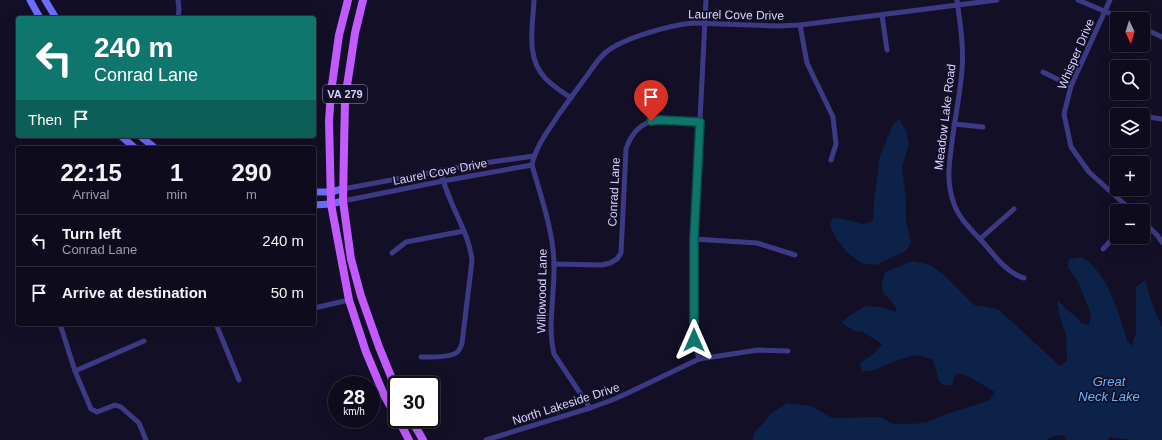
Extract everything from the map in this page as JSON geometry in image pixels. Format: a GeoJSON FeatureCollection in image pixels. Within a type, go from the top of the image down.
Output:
{"type":"FeatureCollection","features":[{"type":"Feature","properties":{"kind":"main road"},"geometry":{"type":"LineString","coordinates":[[30,0],[39,16]]}},
{"type":"Feature","properties":{"kind":"main road"},"geometry":{"type":"LineString","coordinates":[[45,0],[55,16]]}},
{"type":"Feature","properties":{"kind":"main road","name":"VA 279"},"geometry":{"type":"LineString","coordinates":[[348,0],[339,35],[331,92],[329,121],[331,204],[349,300],[366,352],[388,402]]}},
{"type":"Feature","properties":{"kind":"main road","name":"VA 279"},"geometry":{"type":"LineString","coordinates":[[363,0],[354,33],[344,99],[343,201],[351,259],[361,296],[391,376]]}},
{"type":"Feature","properties":{"kind":"main road"},"geometry":{"type":"LineString","coordinates":[[123,138],[133,146]]}},
{"type":"Feature","properties":{"kind":"main road"},"geometry":{"type":"LineString","coordinates":[[142,138],[152,146]]}},
{"type":"Feature","properties":{"kind":"main road"},"geometry":{"type":"LineString","coordinates":[[316,192],[330,192],[343,189]]}},
{"type":"Feature","properties":{"kind":"main road"},"geometry":{"type":"LineString","coordinates":[[316,205],[331,204],[343,201]]}},
{"type":"Feature","properties":{"kind":"main road","name":"VA 279"},"geometry":{"type":"LineString","coordinates":[[403,428],[410,440]]}},
{"type":"Feature","properties":{"kind":"main road"},"geometry":{"type":"LineString","coordinates":[[416,428],[423,440]]}},
{"type":"Feature","properties":{"kind":"street"},"geometry":{"type":"LineString","coordinates":[[178,0],[178,16]]}},
{"type":"Feature","properties":{"kind":"street"},"geometry":{"type":"LineString","coordinates":[[534,0],[532,43],[533,56],[539,71],[545,78],[571,98]]}},
{"type":"Feature","properties":{"kind":"street"},"geometry":{"type":"LineString","coordinates":[[699,358],[694,340],[694,239],[706,0]]}},
{"type":"Feature","properties":{"kind":"street","name":"Laurel Cove Drive"},"geometry":{"type":"LineString","coordinates":[[343,201],[532,165],[539,145],[599,59],[612,48],[628,40],[672,26],[693,23],[778,26],[800,25],[882,15],[957,3],[996,0]]}},
{"type":"Feature","properties":{"kind":"street"},"geometry":{"type":"LineString","coordinates":[[1078,0],[1110,13]]}},
{"type":"Feature","properties":{"kind":"street","name":"Whisper Drive"},"geometry":{"type":"LineString","coordinates":[[1110,0],[1072,86],[1064,114],[1071,147],[1088,172],[1124,204]]}},
{"type":"Feature","properties":{"kind":"street","name":"Meadow Lake Road"},"geometry":{"type":"LineString","coordinates":[[957,3],[963,56],[948,172],[951,194],[959,215],[1008,270],[1024,278]]}},
{"type":"Feature","properties":{"kind":"street"},"geometry":{"type":"LineString","coordinates":[[882,15],[887,50]]}},
{"type":"Feature","properties":{"kind":"street"},"geometry":{"type":"LineString","coordinates":[[800,25],[807,63],[833,117],[836,144],[831,160]]}},
{"type":"Feature","properties":{"kind":"street"},"geometry":{"type":"LineString","coordinates":[[1150,31],[1162,37]]}},
{"type":"Feature","properties":{"kind":"street"},"geometry":{"type":"LineString","coordinates":[[1043,72],[1072,86]]}},
{"type":"Feature","properties":{"kind":"street"},"geometry":{"type":"LineString","coordinates":[[1150,117],[1162,119]]}},
{"type":"Feature","properties":{"kind":"street","name":"Conrad Lane"},"geometry":{"type":"LineString","coordinates":[[554,264],[602,265],[617,259],[621,253],[626,149],[630,139],[635,131],[651,121],[700,122]]}},
{"type":"Feature","properties":{"kind":"street"},"geometry":{"type":"LineString","coordinates":[[954,124],[983,127]]}},
{"type":"Feature","properties":{"kind":"street","name":"Laurel Cove Drive"},"geometry":{"type":"LineString","coordinates":[[343,189],[441,170],[534,156]]}},
{"type":"Feature","properties":{"kind":"street","name":"Willowood Lane"},"geometry":{"type":"LineString","coordinates":[[532,165],[551,231],[553,246],[554,264],[551,333],[554,354],[590,408]]}},
{"type":"Feature","properties":{"kind":"street"},"geometry":{"type":"LineString","coordinates":[[420,357],[449,356],[455,354],[460,349],[472,261],[471,252],[464,231],[443,181],[441,170]]}},
{"type":"Feature","properties":{"kind":"street"},"geometry":{"type":"LineString","coordinates":[[980,239],[1014,209]]}},
{"type":"Feature","properties":{"kind":"street"},"geometry":{"type":"LineString","coordinates":[[1150,228],[1162,242]]}},
{"type":"Feature","properties":{"kind":"street"},"geometry":{"type":"LineString","coordinates":[[392,253],[406,242],[464,231]]}},
{"type":"Feature","properties":{"kind":"street"},"geometry":{"type":"LineString","coordinates":[[694,239],[757,243],[795,255]]}},
{"type":"Feature","properties":{"kind":"street"},"geometry":{"type":"LineString","coordinates":[[1103,249],[1110,242]]}},
{"type":"Feature","properties":{"kind":"street"},"geometry":{"type":"LineString","coordinates":[[316,308],[349,300]]}},
{"type":"Feature","properties":{"kind":"street"},"geometry":{"type":"LineString","coordinates":[[60,326],[75,371],[92,409],[97,412],[115,405],[120,407],[139,423],[146,440]]}},
{"type":"Feature","properties":{"kind":"street"},"geometry":{"type":"LineString","coordinates":[[217,326],[239,380]]}},
{"type":"Feature","properties":{"kind":"street"},"geometry":{"type":"LineString","coordinates":[[75,371],[144,341]]}},
{"type":"Feature","properties":{"kind":"street","name":"North Lakeside Drive"},"geometry":{"type":"LineString","coordinates":[[486,440],[590,408],[630,392],[699,358],[758,350],[788,352]]}},
{"type":"Feature","properties":{"kind":"water"},"geometry":{"type":"Polygon","coordinates":[[[899,119],[906,130],[909,144],[902,167],[906,199],[906,222],[911,243],[906,251],[876,265],[861,263],[848,253],[837,240],[830,226],[832,218],[863,224],[873,221],[880,156],[892,126],[899,119]]]}},
{"type":"Feature","properties":{"kind":"water","name":"Great Neck Lake"},"geometry":{"type":"Polygon","coordinates":[[[1081,257],[1090,263],[1105,282],[1121,319],[1127,341],[1132,346],[1136,333],[1136,287],[1145,280],[1152,304],[1162,327],[1162,440],[1133,440],[1110,437],[1108,440],[1066,440],[1065,436],[1056,435],[1046,440],[752,440],[755,432],[772,413],[787,403],[811,406],[832,418],[880,417],[893,424],[913,424],[927,422],[990,400],[995,392],[970,377],[960,373],[954,376],[952,385],[943,385],[938,380],[932,359],[916,355],[895,361],[875,370],[862,372],[860,363],[874,354],[882,344],[863,332],[854,331],[842,323],[847,317],[866,306],[880,307],[896,312],[894,305],[883,292],[882,282],[885,272],[912,261],[931,265],[947,278],[974,305],[998,309],[1060,366],[1067,361],[1066,335],[1059,314],[1057,300],[1082,323],[1089,325],[1091,314],[1078,282],[1068,268],[1069,259],[1081,257]]]}},
{"type":"Feature","properties":{"kind":"route"},"geometry":{"type":"LineString","coordinates":[[651,121],[700,122],[694,239],[694,340]]}}]}
